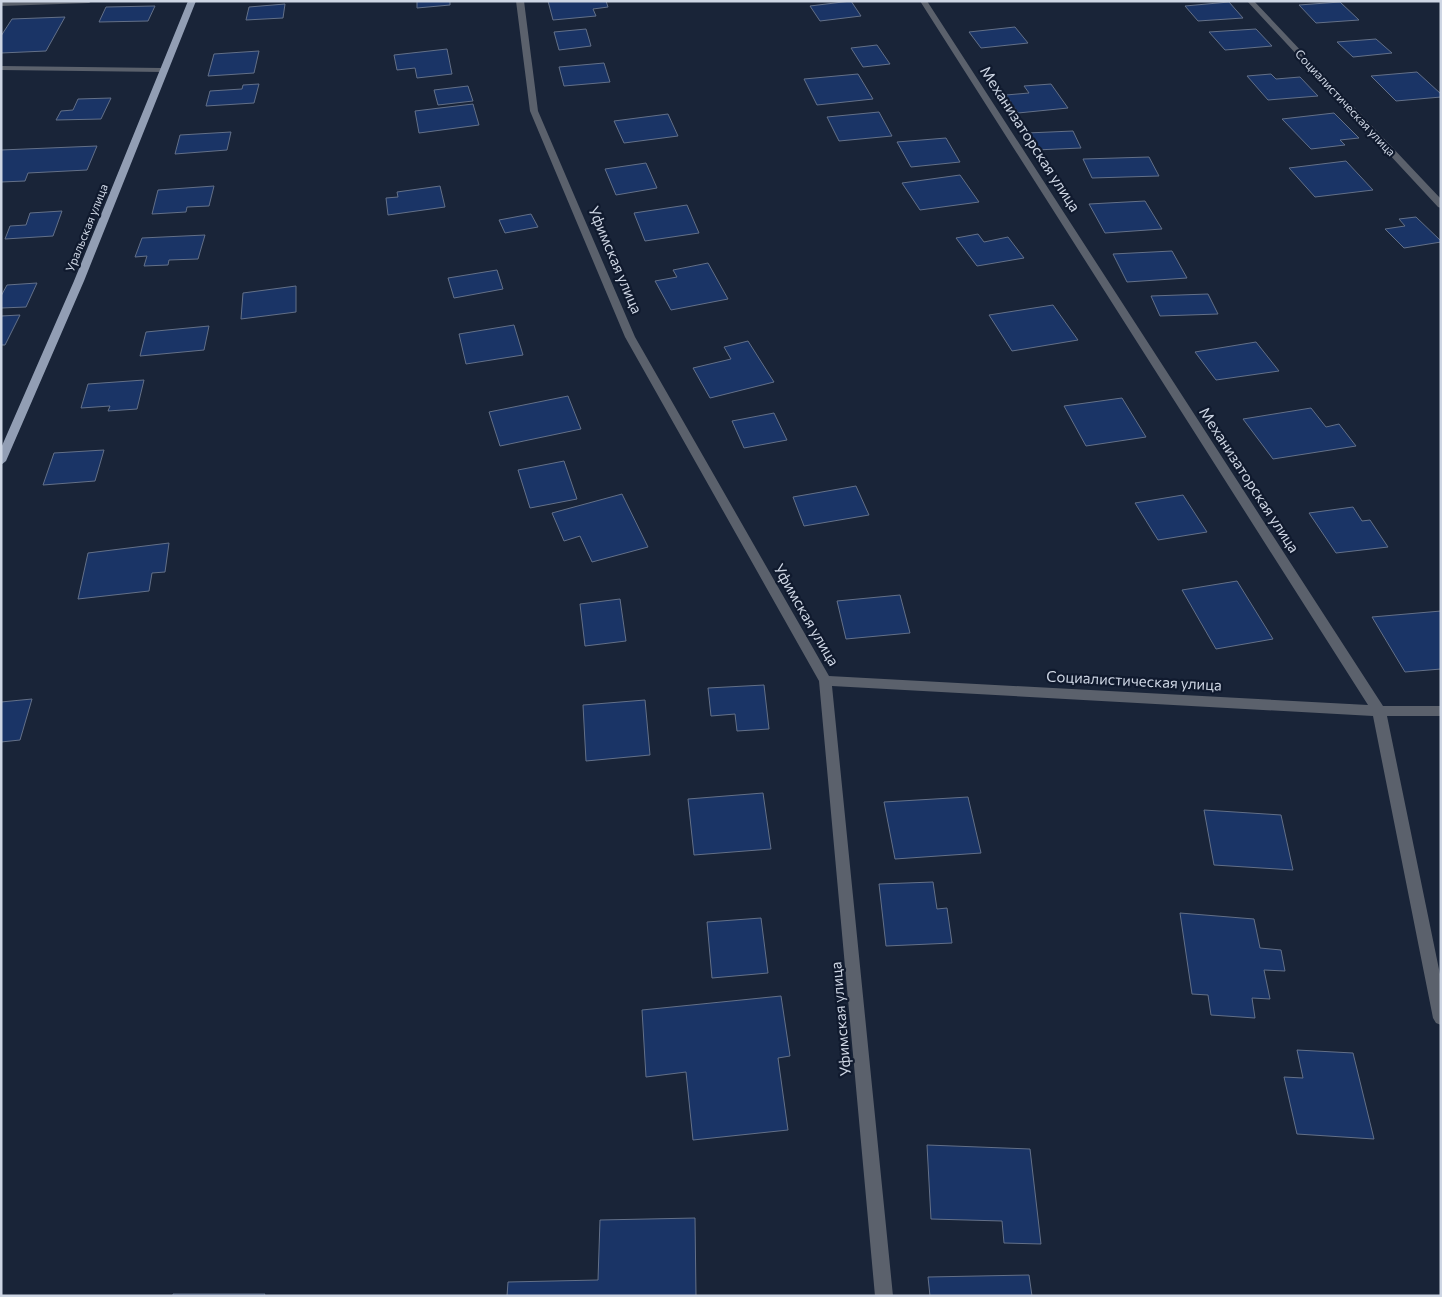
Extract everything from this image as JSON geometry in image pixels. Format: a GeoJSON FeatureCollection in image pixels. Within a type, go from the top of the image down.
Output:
{"type":"FeatureCollection","features":[{"type":"Feature","properties":{"kind":"main road","name":"Уральская улица"},"geometry":{"type":"LineString","coordinates":[[1,462],[79,281],[162,70],[192,1]]}},
{"type":"Feature","properties":{"kind":"street"},"geometry":{"type":"LineString","coordinates":[[1,4],[89,1]]}},
{"type":"Feature","properties":{"kind":"street","name":"Уфимская улица"},"geometry":{"type":"LineString","coordinates":[[520,1],[534,111],[630,337],[825,681],[884,1296]]}},
{"type":"Feature","properties":{"kind":"street","name":"Механизаторская улица"},"geometry":{"type":"LineString","coordinates":[[923,1],[1380,711],[1441,1018]]}},
{"type":"Feature","properties":{"kind":"street","name":"Социалистическая улица"},"geometry":{"type":"LineString","coordinates":[[1250,1],[1441,205]]}},
{"type":"Feature","properties":{"kind":"street"},"geometry":{"type":"LineString","coordinates":[[1,68],[162,70]]}},
{"type":"Feature","properties":{"kind":"street","name":"Социалистическая улица"},"geometry":{"type":"LineString","coordinates":[[825,681],[1380,711],[1441,711]]}},
{"type":"Feature","properties":{"kind":"building"},"geometry":{"type":"Polygon","coordinates":[[[417,1],[450,1],[450,5],[417,8],[417,1]]]}},
{"type":"Feature","properties":{"kind":"building"},"geometry":{"type":"Polygon","coordinates":[[[548,1],[606,1],[608,7],[593,9],[596,16],[553,20],[548,1]]]}},
{"type":"Feature","properties":{"kind":"building"},"geometry":{"type":"Polygon","coordinates":[[[851,1],[861,16],[820,21],[810,6],[851,1]]]}},
{"type":"Feature","properties":{"kind":"building"},"geometry":{"type":"Polygon","coordinates":[[[1229,2],[1243,18],[1198,21],[1185,6],[1229,2]]]}},
{"type":"Feature","properties":{"kind":"building"},"geometry":{"type":"Polygon","coordinates":[[[1340,2],[1359,20],[1316,23],[1299,5],[1340,2]]]}},
{"type":"Feature","properties":{"kind":"building"},"geometry":{"type":"Polygon","coordinates":[[[285,4],[283,18],[246,20],[249,7],[285,4]]]}},
{"type":"Feature","properties":{"kind":"building"},"geometry":{"type":"Polygon","coordinates":[[[155,6],[148,21],[99,22],[106,7],[155,6]]]}},
{"type":"Feature","properties":{"kind":"building"},"geometry":{"type":"Polygon","coordinates":[[[65,17],[46,51],[1,53],[1,36],[12,19],[65,17]]]}},
{"type":"Feature","properties":{"kind":"building"},"geometry":{"type":"Polygon","coordinates":[[[1015,27],[1028,43],[981,48],[969,32],[1015,27]]]}},
{"type":"Feature","properties":{"kind":"building"},"geometry":{"type":"Polygon","coordinates":[[[586,29],[591,46],[559,50],[554,32],[586,29]]]}},
{"type":"Feature","properties":{"kind":"building"},"geometry":{"type":"Polygon","coordinates":[[[1256,29],[1272,46],[1225,50],[1209,32],[1256,29]]]}},
{"type":"Feature","properties":{"kind":"building"},"geometry":{"type":"Polygon","coordinates":[[[1376,39],[1392,53],[1353,57],[1337,42],[1376,39]]]}},
{"type":"Feature","properties":{"kind":"building"},"geometry":{"type":"Polygon","coordinates":[[[877,45],[890,64],[863,67],[851,48],[877,45]]]}},
{"type":"Feature","properties":{"kind":"building"},"geometry":{"type":"Polygon","coordinates":[[[447,49],[452,74],[417,78],[415,68],[397,70],[394,55],[447,49]]]}},
{"type":"Feature","properties":{"kind":"building"},"geometry":{"type":"Polygon","coordinates":[[[259,51],[254,73],[208,76],[214,54],[259,51]]]}},
{"type":"Feature","properties":{"kind":"building"},"geometry":{"type":"Polygon","coordinates":[[[604,63],[610,82],[564,86],[559,67],[604,63]]]}},
{"type":"Feature","properties":{"kind":"building"},"geometry":{"type":"Polygon","coordinates":[[[1417,72],[1441,94],[1441,97],[1396,101],[1371,76],[1417,72]]]}},
{"type":"Feature","properties":{"kind":"building"},"geometry":{"type":"Polygon","coordinates":[[[858,74],[873,99],[817,105],[804,79],[858,74]]]}},
{"type":"Feature","properties":{"kind":"building"},"geometry":{"type":"Polygon","coordinates":[[[1271,74],[1276,79],[1300,77],[1318,96],[1268,100],[1247,76],[1271,74]]]}},
{"type":"Feature","properties":{"kind":"building"},"geometry":{"type":"Polygon","coordinates":[[[259,84],[254,103],[206,106],[210,91],[242,89],[243,85],[259,84]]]}},
{"type":"Feature","properties":{"kind":"building"},"geometry":{"type":"Polygon","coordinates":[[[1051,84],[1068,108],[1018,113],[1006,95],[1029,93],[1024,86],[1051,84]]]}},
{"type":"Feature","properties":{"kind":"building"},"geometry":{"type":"Polygon","coordinates":[[[468,86],[473,101],[438,105],[434,90],[468,86]]]}},
{"type":"Feature","properties":{"kind":"building"},"geometry":{"type":"Polygon","coordinates":[[[111,98],[101,119],[56,120],[61,111],[73,110],[78,99],[111,98]]]}},
{"type":"Feature","properties":{"kind":"building"},"geometry":{"type":"Polygon","coordinates":[[[473,104],[479,125],[419,133],[415,111],[473,104]]]}},
{"type":"Feature","properties":{"kind":"building"},"geometry":{"type":"Polygon","coordinates":[[[879,112],[892,136],[839,141],[827,117],[879,112]]]}},
{"type":"Feature","properties":{"kind":"building"},"geometry":{"type":"Polygon","coordinates":[[[1334,113],[1359,138],[1340,140],[1345,145],[1311,149],[1282,119],[1334,113]]]}},
{"type":"Feature","properties":{"kind":"building"},"geometry":{"type":"Polygon","coordinates":[[[668,114],[678,136],[624,143],[614,121],[668,114]]]}},
{"type":"Feature","properties":{"kind":"building"},"geometry":{"type":"Polygon","coordinates":[[[1073,131],[1081,148],[1035,150],[1027,133],[1073,131]]]}},
{"type":"Feature","properties":{"kind":"building"},"geometry":{"type":"Polygon","coordinates":[[[231,132],[227,150],[175,154],[180,135],[231,132]]]}},
{"type":"Feature","properties":{"kind":"building"},"geometry":{"type":"Polygon","coordinates":[[[946,138],[960,162],[911,167],[897,142],[946,138]]]}},
{"type":"Feature","properties":{"kind":"building"},"geometry":{"type":"Polygon","coordinates":[[[97,146],[87,170],[28,173],[25,181],[1,182],[1,150],[97,146]]]}},
{"type":"Feature","properties":{"kind":"building"},"geometry":{"type":"Polygon","coordinates":[[[1149,157],[1159,176],[1092,178],[1083,159],[1149,157]]]}},
{"type":"Feature","properties":{"kind":"building"},"geometry":{"type":"Polygon","coordinates":[[[1346,161],[1373,190],[1315,197],[1289,168],[1346,161]]]}},
{"type":"Feature","properties":{"kind":"building"},"geometry":{"type":"Polygon","coordinates":[[[646,163],[657,188],[616,195],[605,169],[646,163]]]}},
{"type":"Feature","properties":{"kind":"building"},"geometry":{"type":"Polygon","coordinates":[[[960,175],[979,202],[920,210],[902,183],[960,175]]]}},
{"type":"Feature","properties":{"kind":"building"},"geometry":{"type":"Polygon","coordinates":[[[214,186],[209,206],[187,207],[186,212],[152,214],[158,190],[214,186]]]}},
{"type":"Feature","properties":{"kind":"building"},"geometry":{"type":"Polygon","coordinates":[[[440,186],[445,207],[388,215],[386,198],[398,197],[397,192],[440,186]]]}},
{"type":"Feature","properties":{"kind":"building"},"geometry":{"type":"Polygon","coordinates":[[[1145,201],[1162,229],[1105,233],[1089,204],[1145,201]]]}},
{"type":"Feature","properties":{"kind":"building"},"geometry":{"type":"Polygon","coordinates":[[[687,205],[699,233],[645,241],[634,213],[687,205]]]}},
{"type":"Feature","properties":{"kind":"building"},"geometry":{"type":"Polygon","coordinates":[[[62,211],[53,236],[5,239],[10,226],[26,225],[30,213],[62,211]]]}},
{"type":"Feature","properties":{"kind":"building"},"geometry":{"type":"Polygon","coordinates":[[[531,214],[538,227],[505,233],[499,220],[531,214]]]}},
{"type":"Feature","properties":{"kind":"building"},"geometry":{"type":"Polygon","coordinates":[[[1416,217],[1441,242],[1404,248],[1385,229],[1405,226],[1399,219],[1416,217]]]}},
{"type":"Feature","properties":{"kind":"building"},"geometry":{"type":"Polygon","coordinates":[[[978,234],[984,242],[1008,237],[1024,258],[977,266],[956,238],[978,234]]]}},
{"type":"Feature","properties":{"kind":"building"},"geometry":{"type":"Polygon","coordinates":[[[205,235],[198,259],[169,260],[168,265],[144,266],[147,256],[135,257],[142,238],[205,235]]]}},
{"type":"Feature","properties":{"kind":"building"},"geometry":{"type":"Polygon","coordinates":[[[1172,251],[1187,278],[1127,282],[1113,254],[1172,251]]]}},
{"type":"Feature","properties":{"kind":"building"},"geometry":{"type":"Polygon","coordinates":[[[708,263],[728,299],[671,310],[655,281],[677,277],[673,270],[708,263]]]}},
{"type":"Feature","properties":{"kind":"building"},"geometry":{"type":"Polygon","coordinates":[[[497,270],[503,289],[454,298],[448,278],[497,270]]]}},
{"type":"Feature","properties":{"kind":"building"},"geometry":{"type":"Polygon","coordinates":[[[37,283],[26,307],[1,308],[1,296],[7,285],[37,283]]]}},
{"type":"Feature","properties":{"kind":"building"},"geometry":{"type":"Polygon","coordinates":[[[296,286],[296,312],[241,319],[243,293],[296,286]]]}},
{"type":"Feature","properties":{"kind":"building"},"geometry":{"type":"Polygon","coordinates":[[[1208,294],[1218,314],[1160,316],[1151,296],[1208,294]]]}},
{"type":"Feature","properties":{"kind":"building"},"geometry":{"type":"Polygon","coordinates":[[[1053,305],[1078,340],[1012,351],[989,315],[1053,305]]]}},
{"type":"Feature","properties":{"kind":"building"},"geometry":{"type":"Polygon","coordinates":[[[20,315],[5,345],[1,345],[1,316],[20,315]]]}},
{"type":"Feature","properties":{"kind":"building"},"geometry":{"type":"Polygon","coordinates":[[[514,325],[523,355],[466,364],[459,334],[514,325]]]}},
{"type":"Feature","properties":{"kind":"building"},"geometry":{"type":"Polygon","coordinates":[[[209,326],[204,350],[140,356],[146,332],[209,326]]]}},
{"type":"Feature","properties":{"kind":"building"},"geometry":{"type":"Polygon","coordinates":[[[748,341],[774,382],[710,398],[693,368],[731,359],[724,347],[748,341]]]}},
{"type":"Feature","properties":{"kind":"building"},"geometry":{"type":"Polygon","coordinates":[[[1256,342],[1279,371],[1216,380],[1195,352],[1256,342]]]}},
{"type":"Feature","properties":{"kind":"building"},"geometry":{"type":"Polygon","coordinates":[[[144,380],[137,409],[108,411],[110,406],[81,408],[88,384],[144,380]]]}},
{"type":"Feature","properties":{"kind":"building"},"geometry":{"type":"Polygon","coordinates":[[[568,396],[581,429],[500,446],[489,412],[568,396]]]}},
{"type":"Feature","properties":{"kind":"building"},"geometry":{"type":"Polygon","coordinates":[[[1122,398],[1146,437],[1086,446],[1064,406],[1122,398]]]}},
{"type":"Feature","properties":{"kind":"building"},"geometry":{"type":"Polygon","coordinates":[[[1311,408],[1326,427],[1339,424],[1356,446],[1273,459],[1243,419],[1311,408]]]}},
{"type":"Feature","properties":{"kind":"building"},"geometry":{"type":"Polygon","coordinates":[[[774,413],[787,440],[744,448],[732,421],[774,413]]]}},
{"type":"Feature","properties":{"kind":"building"},"geometry":{"type":"Polygon","coordinates":[[[104,450],[95,481],[43,485],[54,453],[104,450]]]}},
{"type":"Feature","properties":{"kind":"building"},"geometry":{"type":"Polygon","coordinates":[[[564,461],[577,499],[530,508],[518,470],[564,461]]]}},
{"type":"Feature","properties":{"kind":"building"},"geometry":{"type":"Polygon","coordinates":[[[856,486],[869,515],[804,526],[793,497],[856,486]]]}},
{"type":"Feature","properties":{"kind":"building"},"geometry":{"type":"Polygon","coordinates":[[[622,494],[648,547],[592,562],[580,536],[564,541],[552,513],[622,494]]]}},
{"type":"Feature","properties":{"kind":"building"},"geometry":{"type":"Polygon","coordinates":[[[1183,495],[1207,532],[1158,540],[1135,503],[1183,495]]]}},
{"type":"Feature","properties":{"kind":"building"},"geometry":{"type":"Polygon","coordinates":[[[1353,507],[1362,521],[1370,520],[1388,547],[1336,553],[1309,513],[1353,507]]]}},
{"type":"Feature","properties":{"kind":"building"},"geometry":{"type":"Polygon","coordinates":[[[169,543],[165,572],[152,573],[149,591],[78,599],[88,553],[169,543]]]}},
{"type":"Feature","properties":{"kind":"building"},"geometry":{"type":"Polygon","coordinates":[[[1237,581],[1273,639],[1216,649],[1182,590],[1237,581]]]}},
{"type":"Feature","properties":{"kind":"building"},"geometry":{"type":"Polygon","coordinates":[[[900,595],[910,633],[846,639],[837,601],[900,595]]]}},
{"type":"Feature","properties":{"kind":"building"},"geometry":{"type":"Polygon","coordinates":[[[620,599],[626,641],[585,646],[580,604],[620,599]]]}},
{"type":"Feature","properties":{"kind":"building"},"geometry":{"type":"Polygon","coordinates":[[[1441,611],[1441,669],[1405,672],[1372,617],[1441,611]]]}},
{"type":"Feature","properties":{"kind":"building"},"geometry":{"type":"Polygon","coordinates":[[[764,685],[769,729],[737,731],[735,714],[711,716],[708,688],[764,685]]]}},
{"type":"Feature","properties":{"kind":"building"},"geometry":{"type":"Polygon","coordinates":[[[32,699],[20,740],[1,742],[1,702],[32,699]]]}},
{"type":"Feature","properties":{"kind":"building"},"geometry":{"type":"Polygon","coordinates":[[[645,700],[650,755],[586,761],[583,705],[645,700]]]}},
{"type":"Feature","properties":{"kind":"building"},"geometry":{"type":"Polygon","coordinates":[[[763,793],[771,849],[694,855],[688,799],[763,793]]]}},
{"type":"Feature","properties":{"kind":"building"},"geometry":{"type":"Polygon","coordinates":[[[968,797],[981,853],[895,859],[884,802],[968,797]]]}},
{"type":"Feature","properties":{"kind":"building"},"geometry":{"type":"Polygon","coordinates":[[[1204,810],[1281,815],[1293,870],[1214,865],[1204,810]]]}},
{"type":"Feature","properties":{"kind":"building"},"geometry":{"type":"Polygon","coordinates":[[[933,882],[937,909],[947,908],[952,943],[886,946],[879,884],[933,882]]]}},
{"type":"Feature","properties":{"kind":"building"},"geometry":{"type":"Polygon","coordinates":[[[1180,913],[1254,919],[1260,948],[1281,950],[1285,971],[1264,970],[1270,999],[1252,998],[1255,1018],[1211,1015],[1208,995],[1192,994],[1180,913]]]}},
{"type":"Feature","properties":{"kind":"building"},"geometry":{"type":"Polygon","coordinates":[[[761,918],[768,973],[712,978],[707,922],[761,918]]]}},
{"type":"Feature","properties":{"kind":"building"},"geometry":{"type":"Polygon","coordinates":[[[781,996],[790,1056],[778,1058],[788,1130],[693,1140],[686,1072],[646,1077],[642,1010],[781,996]]]}},
{"type":"Feature","properties":{"kind":"building"},"geometry":{"type":"Polygon","coordinates":[[[1297,1050],[1353,1053],[1374,1139],[1297,1134],[1284,1077],[1303,1078],[1297,1050]]]}},
{"type":"Feature","properties":{"kind":"building"},"geometry":{"type":"Polygon","coordinates":[[[927,1145],[1030,1149],[1041,1244],[1004,1243],[1002,1221],[931,1219],[927,1145]]]}},
{"type":"Feature","properties":{"kind":"building"},"geometry":{"type":"Polygon","coordinates":[[[695,1218],[696,1296],[507,1296],[508,1282],[598,1280],[600,1220],[695,1218]]]}},
{"type":"Feature","properties":{"kind":"building"},"geometry":{"type":"Polygon","coordinates":[[[1029,1275],[1032,1296],[930,1296],[928,1277],[1029,1275]]]}},
{"type":"Feature","properties":{"kind":"building"},"geometry":{"type":"Polygon","coordinates":[[[173,1294],[265,1294],[264,1296],[173,1296],[173,1294]]]}}]}
